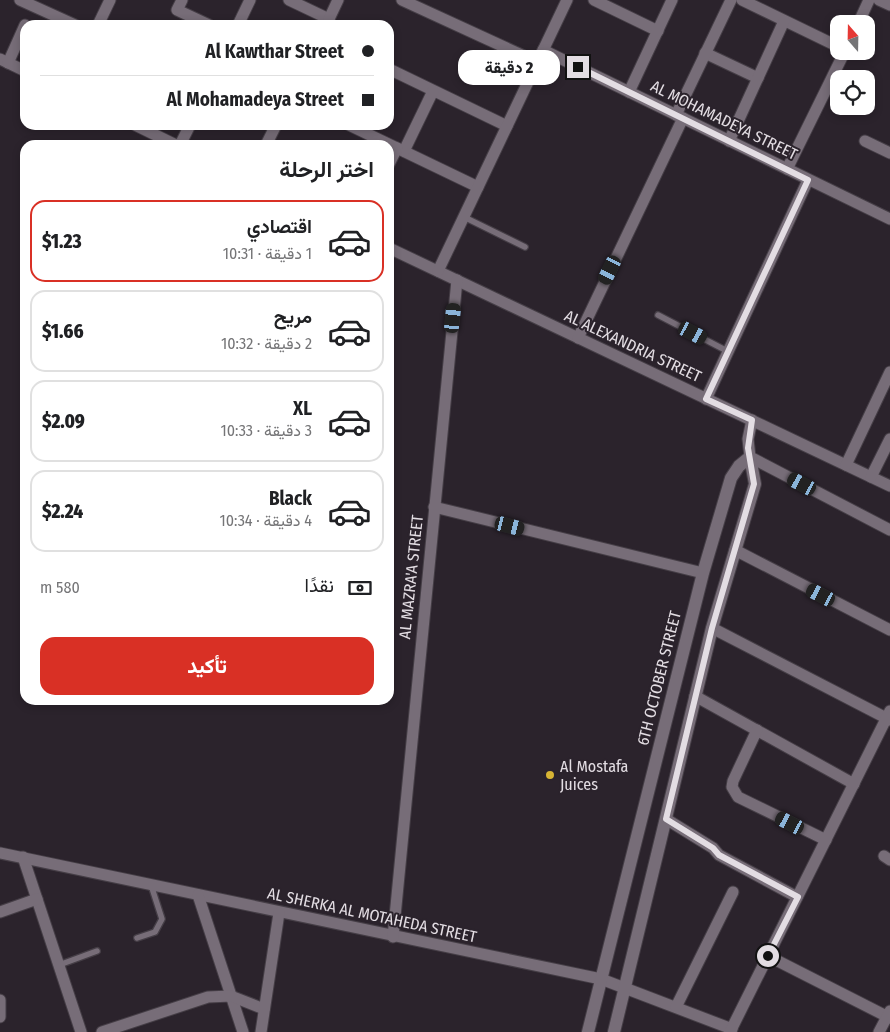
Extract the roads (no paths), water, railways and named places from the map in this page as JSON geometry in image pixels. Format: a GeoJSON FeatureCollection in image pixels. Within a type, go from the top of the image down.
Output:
{"type":"FeatureCollection","features":[{"type":"Feature","properties":{"kind":"street"},"geometry":{"type":"LineString","coordinates":[[20,0],[64,20]]}},
{"type":"Feature","properties":{"kind":"street"},"geometry":{"type":"LineString","coordinates":[[100,20],[110,0]]}},
{"type":"Feature","properties":{"kind":"street"},"geometry":{"type":"LineString","coordinates":[[182,0],[177,10],[198,20]]}},
{"type":"Feature","properties":{"kind":"street"},"geometry":{"type":"LineString","coordinates":[[240,20],[250,0]]}},
{"type":"Feature","properties":{"kind":"street"},"geometry":{"type":"LineString","coordinates":[[290,0],[326,20]]}},
{"type":"Feature","properties":{"kind":"street"},"geometry":{"type":"LineString","coordinates":[[331,20],[338,0]]}},
{"type":"Feature","properties":{"kind":"street"},"geometry":{"type":"LineString","coordinates":[[402,0],[537,62]]}},
{"type":"Feature","properties":{"kind":"street"},"geometry":{"type":"LineString","coordinates":[[438,271],[567,0]]}},
{"type":"Feature","properties":{"kind":"street"},"geometry":{"type":"LineString","coordinates":[[594,0],[658,31]]}},
{"type":"Feature","properties":{"kind":"street"},"geometry":{"type":"LineString","coordinates":[[629,92],[672,0]]}},
{"type":"Feature","properties":{"kind":"street"},"geometry":{"type":"LineString","coordinates":[[578,338],[680,116],[705,53],[731,0]]}},
{"type":"Feature","properties":{"kind":"street"},"geometry":{"type":"LineString","coordinates":[[742,0],[830,43]]}},
{"type":"Feature","properties":{"kind":"street"},"geometry":{"type":"LineString","coordinates":[[862,15],[870,0]]}},
{"type":"Feature","properties":{"kind":"street"},"geometry":{"type":"LineString","coordinates":[[879,0],[890,6]]}},
{"type":"Feature","properties":{"kind":"street"},"geometry":{"type":"LineString","coordinates":[[27,20],[34,6]]}},
{"type":"Feature","properties":{"kind":"street"},"geometry":{"type":"LineString","coordinates":[[729,141],[784,21]]}},
{"type":"Feature","properties":{"kind":"street"},"geometry":{"type":"LineString","coordinates":[[20,34],[4,61],[20,69]]}},
{"type":"Feature","properties":{"kind":"street","name":"AL MOHAMADEYA STREET"},"geometry":{"type":"LineString","coordinates":[[543,50],[890,219]]}},
{"type":"Feature","properties":{"kind":"street"},"geometry":{"type":"LineString","coordinates":[[705,53],[758,78]]}},
{"type":"Feature","properties":{"kind":"street"},"geometry":{"type":"LineString","coordinates":[[787,169],[840,60]]}},
{"type":"Feature","properties":{"kind":"street"},"geometry":{"type":"LineString","coordinates":[[394,72],[507,126]]}},
{"type":"Feature","properties":{"kind":"street"},"geometry":{"type":"LineString","coordinates":[[394,158],[433,91]]}},
{"type":"Feature","properties":{"kind":"street"},"geometry":{"type":"LineString","coordinates":[[145,130],[166,140]]}},
{"type":"Feature","properties":{"kind":"street"},"geometry":{"type":"LineString","coordinates":[[359,130],[380,140]]}},
{"type":"Feature","properties":{"kind":"street"},"geometry":{"type":"LineString","coordinates":[[865,140],[890,153]]}},
{"type":"Feature","properties":{"kind":"street"},"geometry":{"type":"LineString","coordinates":[[394,147],[478,187]]}},
{"type":"Feature","properties":{"kind":"street"},"geometry":{"type":"LineString","coordinates":[[706,399],[808,180]]}},
{"type":"Feature","properties":{"kind":"street","name":"AL ALEXANDRIA STREET"},"geometry":{"type":"LineString","coordinates":[[394,250],[890,486]]}},
{"type":"Feature","properties":{"kind":"street","name":"AL MAZRA'A STREET"},"geometry":{"type":"LineString","coordinates":[[392,937],[457,280]]}},
{"type":"Feature","properties":{"kind":"street"},"geometry":{"type":"LineString","coordinates":[[846,465],[890,372]]}},
{"type":"Feature","properties":{"kind":"street"},"geometry":{"type":"LineString","coordinates":[[614,1032],[712,628],[754,484],[748,439],[752,420]]}},
{"type":"Feature","properties":{"kind":"street"},"geometry":{"type":"LineString","coordinates":[[871,477],[890,439]]}},
{"type":"Feature","properties":{"kind":"street"},"geometry":{"type":"LineString","coordinates":[[750,457],[890,530]]}},
{"type":"Feature","properties":{"kind":"street","name":"6TH OCTOBER STREET"},"geometry":{"type":"LineString","coordinates":[[588,1032],[703,573],[731,478],[739,466],[750,457]]}},
{"type":"Feature","properties":{"kind":"street"},"geometry":{"type":"LineString","coordinates":[[434,507],[703,573]]}},
{"type":"Feature","properties":{"kind":"street"},"geometry":{"type":"LineString","coordinates":[[735,550],[890,630]]}},
{"type":"Feature","properties":{"kind":"street"},"geometry":{"type":"LineString","coordinates":[[712,628],[889,716],[731,1030]]}},
{"type":"Feature","properties":{"kind":"street"},"geometry":{"type":"LineString","coordinates":[[695,696],[854,784]]}},
{"type":"Feature","properties":{"kind":"street"},"geometry":{"type":"LineString","coordinates":[[757,730],[733,781],[734,792],[738,797],[826,840]]}},
{"type":"Feature","properties":{"kind":"street"},"geometry":{"type":"LineString","coordinates":[[666,819],[713,848],[719,855],[798,897]]}},
{"type":"Feature","properties":{"kind":"street","name":"AL SHERKA AL MOTAHEDA STREET"},"geometry":{"type":"LineString","coordinates":[[0,853],[392,937],[601,979],[626,987],[731,1030]]}},
{"type":"Feature","properties":{"kind":"street"},"geometry":{"type":"LineString","coordinates":[[23,857],[81,1032]]}},
{"type":"Feature","properties":{"kind":"street"},"geometry":{"type":"LineString","coordinates":[[676,1007],[733,892]]}},
{"type":"Feature","properties":{"kind":"street"},"geometry":{"type":"LineString","coordinates":[[198,895],[243,1032]]}},
{"type":"Feature","properties":{"kind":"street"},"geometry":{"type":"LineString","coordinates":[[0,912],[37,899]]}},
{"type":"Feature","properties":{"kind":"street"},"geometry":{"type":"LineString","coordinates":[[261,1032],[279,913]]}},
{"type":"Feature","properties":{"kind":"street"},"geometry":{"type":"LineString","coordinates":[[768,956],[889,1016],[879,1032]]}},
{"type":"Feature","properties":{"kind":"street"},"geometry":{"type":"LineString","coordinates":[[102,1032],[208,997],[231,996],[264,1009]]}},
{"type":"Feature","properties":{"kind":"street"},"geometry":{"type":"LineString","coordinates":[[0,1000],[0,1017]]}},
{"type":"Feature","properties":{"kind":"lane"},"geometry":{"type":"LineString","coordinates":[[464,217],[525,247]]}},
{"type":"Feature","properties":{"kind":"lane"},"geometry":{"type":"LineString","coordinates":[[658,315],[729,352]]}},
{"type":"Feature","properties":{"kind":"lane"},"geometry":{"type":"LineString","coordinates":[[137,938],[155,932],[162,919],[151,885]]}},
{"type":"Feature","properties":{"kind":"lane"},"geometry":{"type":"LineString","coordinates":[[58,965],[97,952]]}},
{"type":"Feature","properties":{"kind":"place","name":"Al Mostafa Juices"},"geometry":{"type":"Point","coordinates":[550,775]}}]}
